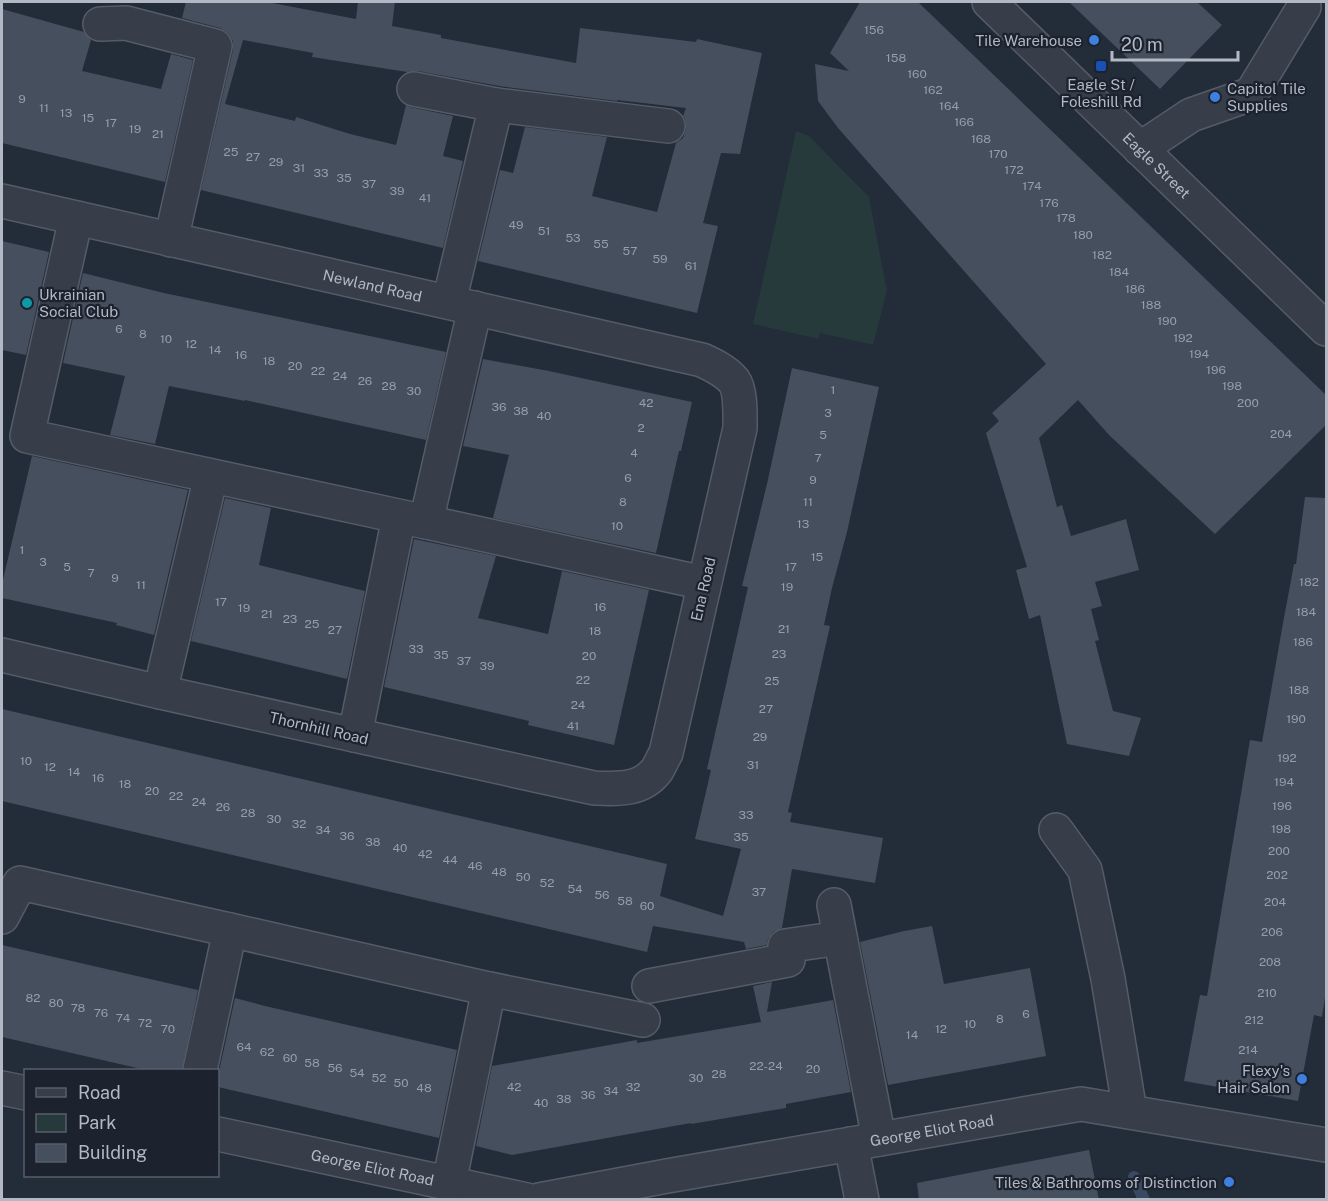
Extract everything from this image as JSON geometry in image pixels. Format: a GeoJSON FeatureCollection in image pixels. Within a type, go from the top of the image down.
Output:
{"type":"FeatureCollection","features":[{"type":"Feature","properties":{"kind":"street","name":"Eagle Street"},"geometry":{"type":"LineString","coordinates":[[989,2],[1326,329]]}},
{"type":"Feature","properties":{"kind":"street"},"geometry":{"type":"LineString","coordinates":[[1140,149],[1191,115],[1251,94],[1304,7]]}},
{"type":"Feature","properties":{"kind":"street"},"geometry":{"type":"LineString","coordinates":[[100,24],[126,23],[215,46],[171,240]]}},
{"type":"Feature","properties":{"kind":"street"},"geometry":{"type":"LineString","coordinates":[[414,89],[496,105],[668,126]]}},
{"type":"Feature","properties":{"kind":"street"},"geometry":{"type":"LineString","coordinates":[[355,735],[412,519],[462,305],[496,105]]}},
{"type":"Feature","properties":{"kind":"street","name":"Newland Road"},"geometry":{"type":"LineString","coordinates":[[2,201],[702,360],[721,369],[735,382]]}},
{"type":"Feature","properties":{"kind":"street"},"geometry":{"type":"LineString","coordinates":[[76,218],[27,436],[704,583]]}},
{"type":"Feature","properties":{"kind":"street","name":"Ena Road"},"geometry":{"type":"LineString","coordinates":[[638,785],[656,771],[666,753],[740,428],[740,405],[735,382]]}},
{"type":"Feature","properties":{"kind":"street"},"geometry":{"type":"LineString","coordinates":[[160,692],[211,476]]}},
{"type":"Feature","properties":{"kind":"street","name":"Thornhill Road"},"geometry":{"type":"LineString","coordinates":[[2,654],[160,692],[594,788],[616,789],[638,785]]}},
{"type":"Feature","properties":{"kind":"street"},"geometry":{"type":"LineString","coordinates":[[1056,830],[1085,870],[1108,979],[1130,1112]]}},
{"type":"Feature","properties":{"kind":"street"},"geometry":{"type":"LineString","coordinates":[[2,917],[11,881],[489,988],[643,1020]]}},
{"type":"Feature","properties":{"kind":"street"},"geometry":{"type":"LineString","coordinates":[[834,905],[865,1141],[862,1200]]}},
{"type":"Feature","properties":{"kind":"street"},"geometry":{"type":"LineString","coordinates":[[200,1069],[230,930]]}},
{"type":"Feature","properties":{"kind":"street"},"geometry":{"type":"LineString","coordinates":[[649,986],[788,960],[785,946],[840,938]]}},
{"type":"Feature","properties":{"kind":"street"},"geometry":{"type":"LineString","coordinates":[[448,1183],[489,988]]}},
{"type":"Feature","properties":{"kind":"street"},"geometry":{"type":"LineString","coordinates":[[2,1088],[24,1093]]}},
{"type":"Feature","properties":{"kind":"street","name":"George Eliot Road"},"geometry":{"type":"LineString","coordinates":[[539,1200],[669,1188],[865,1141],[1081,1104],[1326,1145]]}},
{"type":"Feature","properties":{"kind":"street","name":"George Eliot Road"},"geometry":{"type":"LineString","coordinates":[[219,1134],[401,1187],[448,1183],[528,1200]]}},
{"type":"Feature","properties":{"kind":"green space"},"geometry":{"type":"Polygon","coordinates":[[[796,131],[809,136],[869,197],[887,291],[873,345],[820,333],[819,339],[753,324],[796,131]]]}},
{"type":"Feature","properties":{"kind":"building"},"geometry":{"type":"Polygon","coordinates":[[[186,2],[267,2],[356,19],[358,2],[395,2],[392,26],[441,35],[441,38],[576,63],[580,28],[696,42],[697,39],[762,53],[740,154],[721,153],[703,223],[718,226],[697,313],[478,261],[500,170],[513,173],[525,127],[607,137],[592,196],[657,212],[676,143],[683,138],[686,129],[683,116],[686,108],[499,86],[418,71],[407,72],[312,57],[313,53],[243,40],[225,104],[295,121],[296,117],[350,134],[396,145],[406,105],[453,116],[443,156],[463,161],[443,248],[201,190],[233,50],[233,41],[228,33],[220,28],[182,18],[186,2]]]}},
{"type":"Feature","properties":{"kind":"building"},"geometry":{"type":"Polygon","coordinates":[[[860,2],[918,2],[1326,395],[1326,425],[1215,534],[1109,435],[1078,400],[1039,438],[1057,507],[1062,505],[1071,536],[1126,519],[1139,570],[1095,582],[1102,606],[1091,609],[1099,640],[1095,641],[1113,711],[1141,718],[1129,756],[1067,744],[1040,615],[1029,619],[1016,570],[1027,567],[986,433],[999,421],[992,413],[1046,364],[838,128],[818,101],[815,64],[849,71],[830,53],[860,2]]]}},
{"type":"Feature","properties":{"kind":"building"},"geometry":{"type":"Polygon","coordinates":[[[1069,2],[1197,2],[1222,25],[1160,89],[1069,2]]]}},
{"type":"Feature","properties":{"kind":"building"},"geometry":{"type":"Polygon","coordinates":[[[2,9],[84,32],[91,40],[82,71],[161,89],[171,54],[193,60],[165,182],[2,143],[2,9]]]}},
{"type":"Feature","properties":{"kind":"building","name":"Ukrainian Social Club"},"geometry":{"type":"Polygon","coordinates":[[[2,241],[49,252],[26,355],[2,350],[2,241]]]}},
{"type":"Feature","properties":{"kind":"building"},"geometry":{"type":"Polygon","coordinates":[[[83,273],[164,293],[446,352],[426,440],[245,400],[169,386],[155,444],[110,435],[125,376],[63,363],[83,273]]]}},
{"type":"Feature","properties":{"kind":"building"},"geometry":{"type":"Polygon","coordinates":[[[483,359],[692,402],[656,553],[493,518],[509,455],[463,446],[483,359]]]}},
{"type":"Feature","properties":{"kind":"building"},"geometry":{"type":"Polygon","coordinates":[[[792,368],[879,387],[824,625],[830,626],[788,812],[792,813],[790,822],[883,838],[875,883],[792,869],[782,928],[773,932],[767,945],[746,949],[744,942],[653,926],[647,952],[2,801],[2,709],[667,864],[660,896],[723,916],[741,849],[695,839],[711,770],[707,769],[748,587],[742,586],[792,368]]]}},
{"type":"Feature","properties":{"kind":"building"},"geometry":{"type":"Polygon","coordinates":[[[32,456],[188,490],[154,635],[116,625],[117,623],[2,598],[2,584],[32,456]]]}},
{"type":"Feature","properties":{"kind":"building"},"geometry":{"type":"Polygon","coordinates":[[[1305,497],[1326,498],[1326,991],[1322,1017],[1314,1015],[1298,1101],[1184,1081],[1200,995],[1207,996],[1250,740],[1262,742],[1294,564],[1296,564],[1305,497]]]}},
{"type":"Feature","properties":{"kind":"building"},"geometry":{"type":"Polygon","coordinates":[[[225,498],[271,508],[259,565],[365,591],[347,679],[191,641],[225,498]]]}},
{"type":"Feature","properties":{"kind":"building"},"geometry":{"type":"Polygon","coordinates":[[[414,539],[496,556],[478,618],[548,634],[562,571],[649,590],[614,745],[528,725],[529,721],[384,687],[414,539]]]}},
{"type":"Feature","properties":{"kind":"building"},"geometry":{"type":"Polygon","coordinates":[[[932,926],[944,984],[1030,968],[1046,1056],[888,1085],[860,942],[932,926]]]}},
{"type":"Feature","properties":{"kind":"building"},"geometry":{"type":"Polygon","coordinates":[[[2,945],[198,990],[182,1069],[141,1069],[2,1037],[2,945]]]}},
{"type":"Feature","properties":{"kind":"building"},"geometry":{"type":"Polygon","coordinates":[[[772,982],[767,1012],[833,1000],[851,1092],[786,1104],[786,1108],[512,1155],[476,1146],[492,1066],[637,1040],[637,1043],[761,1022],[753,986],[772,982]]]}},
{"type":"Feature","properties":{"kind":"building"},"geometry":{"type":"Polygon","coordinates":[[[235,998],[457,1050],[439,1138],[219,1087],[219,1071],[235,998]]]}},
{"type":"Feature","properties":{"kind":"building"},"geometry":{"type":"Polygon","coordinates":[[[1089,1150],[1099,1200],[919,1200],[917,1183],[1089,1150]]]}},
{"type":"Feature","properties":{"kind":"waterway"},"geometry":{"type":"LineString","coordinates":[[1134,1177],[1144,1200]]}},
{"type":"Feature","properties":{"kind":"place","name":"Tile Warehouse"},"geometry":{"type":"Point","coordinates":[1094,40]}},
{"type":"Feature","properties":{"kind":"place","name":"Eagle St / Foleshill Rd"},"geometry":{"type":"Point","coordinates":[1101,66]}},
{"type":"Feature","properties":{"kind":"place","name":"Capitol Tile Supplies"},"geometry":{"type":"Point","coordinates":[1215,97]}},
{"type":"Feature","properties":{"kind":"place","name":"Ukrainian Social Club"},"geometry":{"type":"Point","coordinates":[27,303]}},
{"type":"Feature","properties":{"kind":"place","name":"Flexy's Hair Salon"},"geometry":{"type":"Point","coordinates":[1302,1079]}},
{"type":"Feature","properties":{"kind":"place","name":"Tiles & Bathrooms of Distinction"},"geometry":{"type":"Point","coordinates":[1229,1182]}}]}
